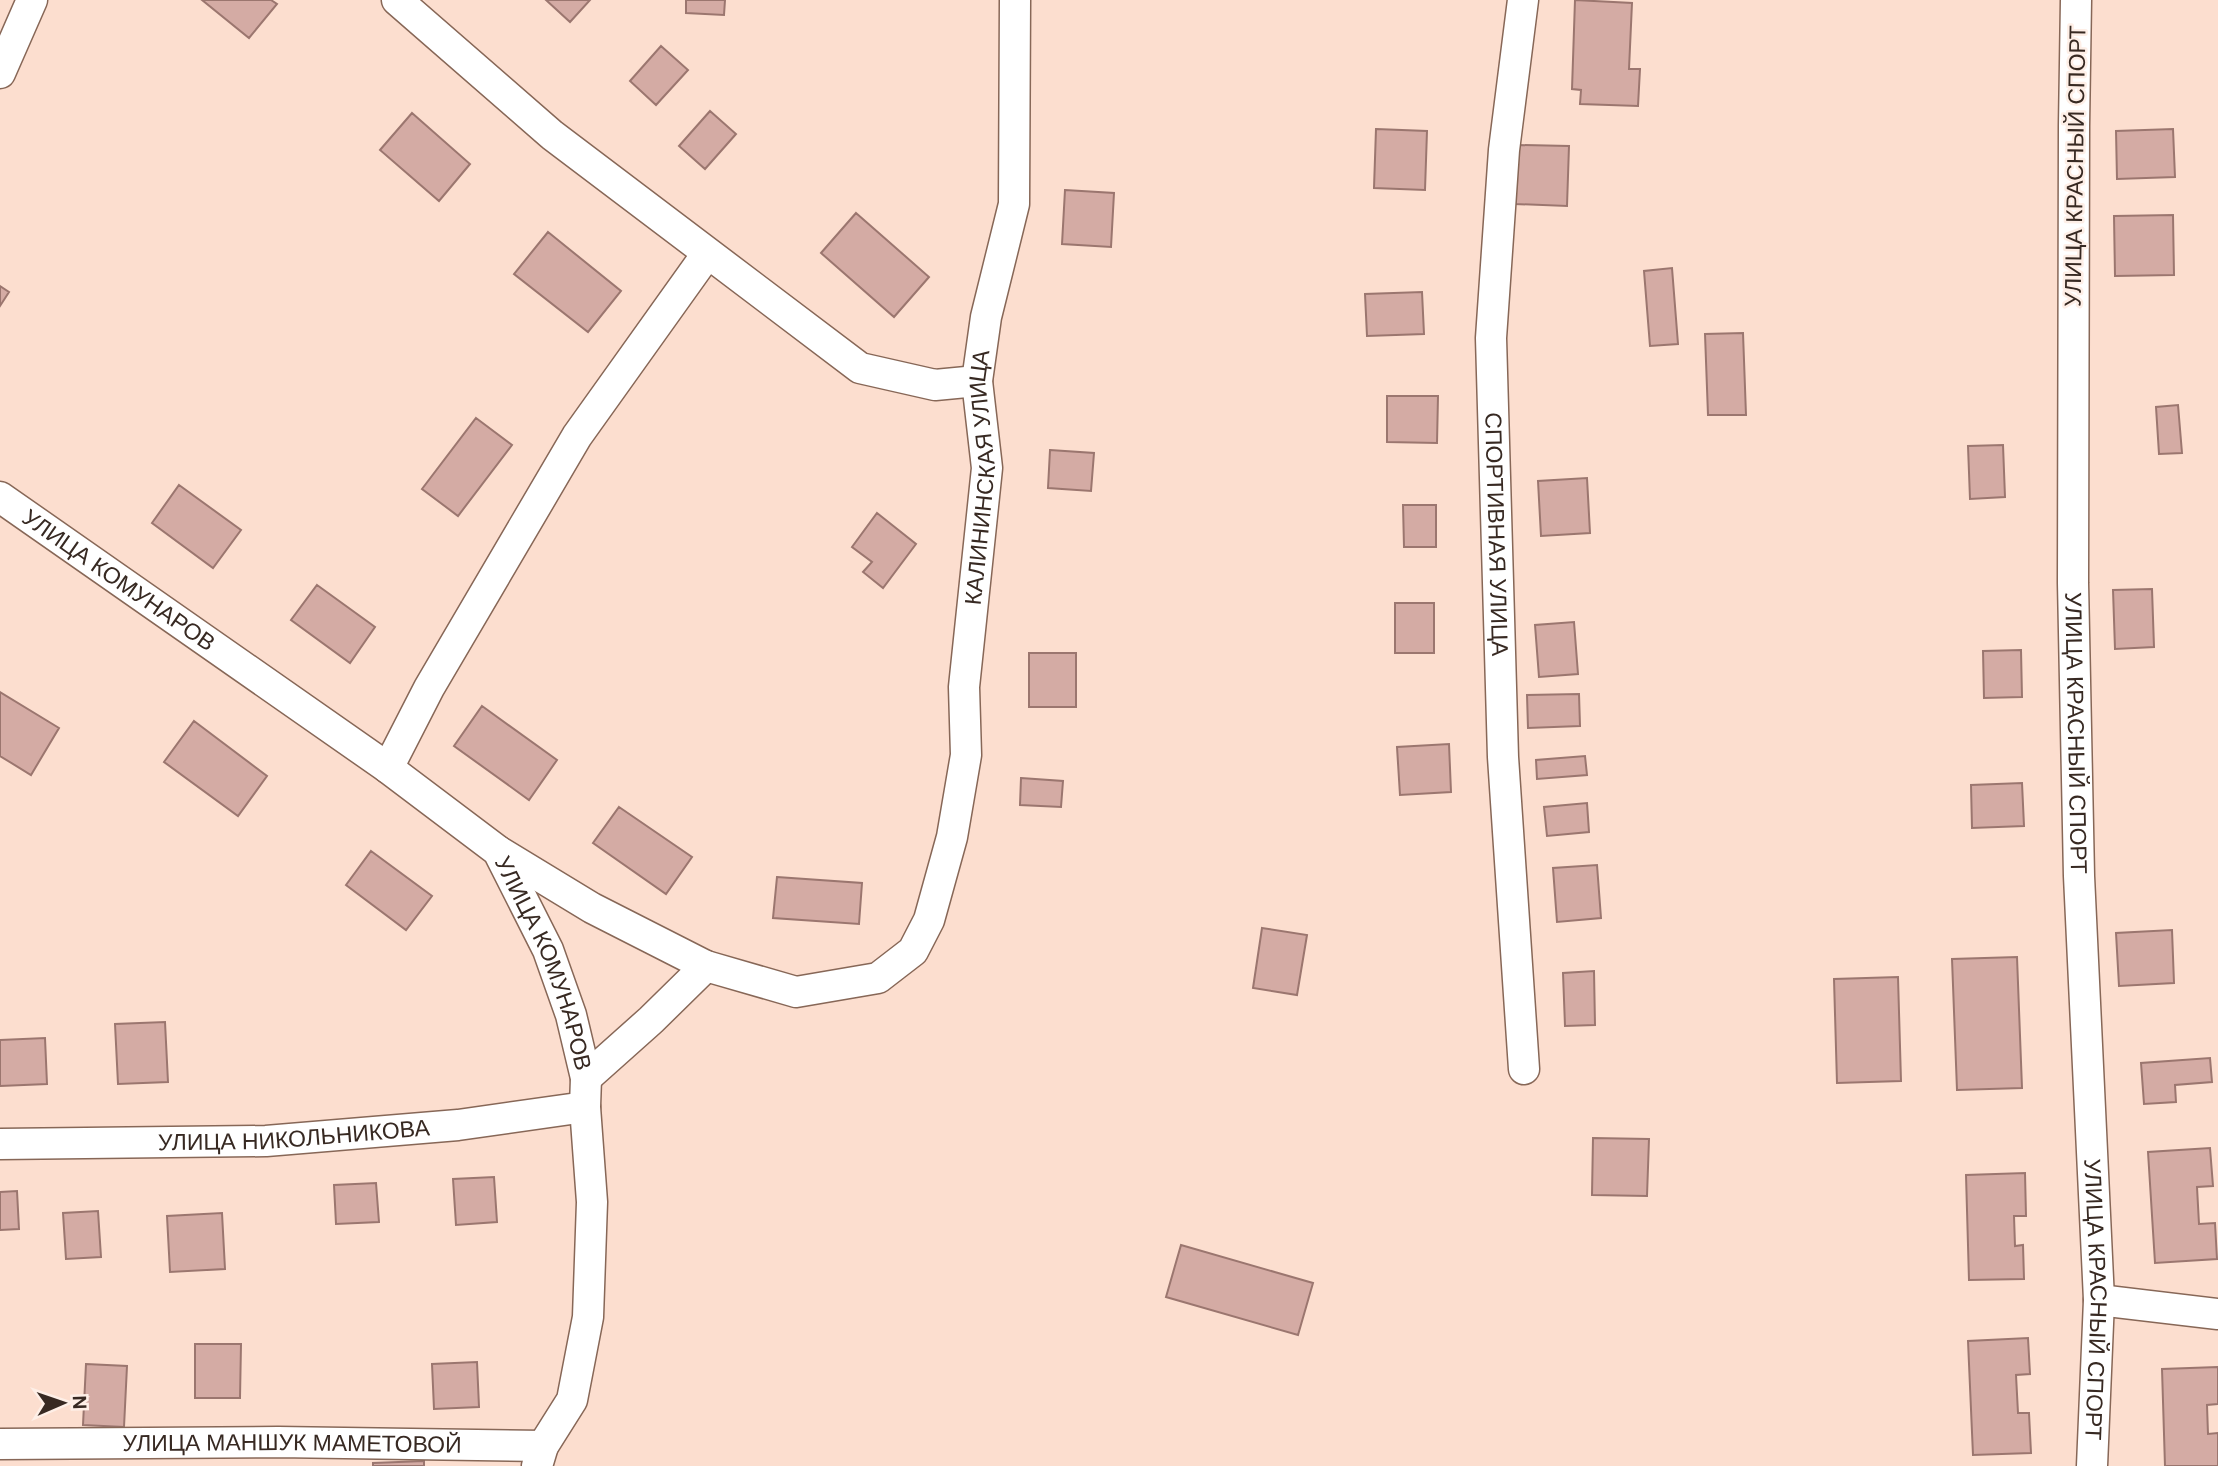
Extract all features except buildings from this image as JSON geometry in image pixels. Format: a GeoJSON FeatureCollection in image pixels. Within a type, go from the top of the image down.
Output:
{"type":"FeatureCollection","features":[{"type":"Feature","properties":{"kind":"street"},"geometry":{"type":"LineString","coordinates":[[0,73],[32,0]]}},
{"type":"Feature","properties":{"kind":"street"},"geometry":{"type":"LineString","coordinates":[[397,0],[552,135],[860,368],[935,384],[977,381]]}},
{"type":"Feature","properties":{"kind":"street","name":"КАЛИНИНСКАЯ УЛИЦА"},"geometry":{"type":"LineString","coordinates":[[706,966],[796,992],[878,978],[913,951],[929,920],[949,849],[966,755],[964,687],[987,468],[977,381],[986,317],[1014,204],[1016,0]]}},
{"type":"Feature","properties":{"kind":"street","name":"СПОРТИВНАЯ УЛИЦА"},"geometry":{"type":"LineString","coordinates":[[1523,0],[1504,150],[1491,338],[1503,757],[1524,1069]]}},
{"type":"Feature","properties":{"kind":"street","name":"УЛИЦА КРАСНЫЙ СПОРТ"},"geometry":{"type":"LineString","coordinates":[[2076,0],[2073,583],[2079,876],[2099,1300],[2092,1466]]}},
{"type":"Feature","properties":{"kind":"street"},"geometry":{"type":"LineString","coordinates":[[388,768],[429,688],[577,436],[707,254]]}},
{"type":"Feature","properties":{"kind":"street","name":"УЛИЦА КОМУНАРОВ"},"geometry":{"type":"LineString","coordinates":[[0,498],[388,768],[498,851],[548,950],[571,1015],[586,1077],[585,1107],[592,1202],[587,1317],[572,1400],[540,1456]]}},
{"type":"Feature","properties":{"kind":"street"},"geometry":{"type":"LineString","coordinates":[[498,851],[592,908],[706,966],[652,1020],[586,1077]]}},
{"type":"Feature","properties":{"kind":"street","name":"УЛИЦА НИКОЛЬНИКОВА"},"geometry":{"type":"LineString","coordinates":[[0,1144],[266,1141],[458,1125],[585,1107]]}},
{"type":"Feature","properties":{"kind":"street"},"geometry":{"type":"LineString","coordinates":[[2099,1300],[2218,1314]]}},
{"type":"Feature","properties":{"kind":"street","name":"УЛИЦА МАНШУК МАМЕТОВОЙ"},"geometry":{"type":"LineString","coordinates":[[0,1444],[290,1442],[540,1456]]}}]}
